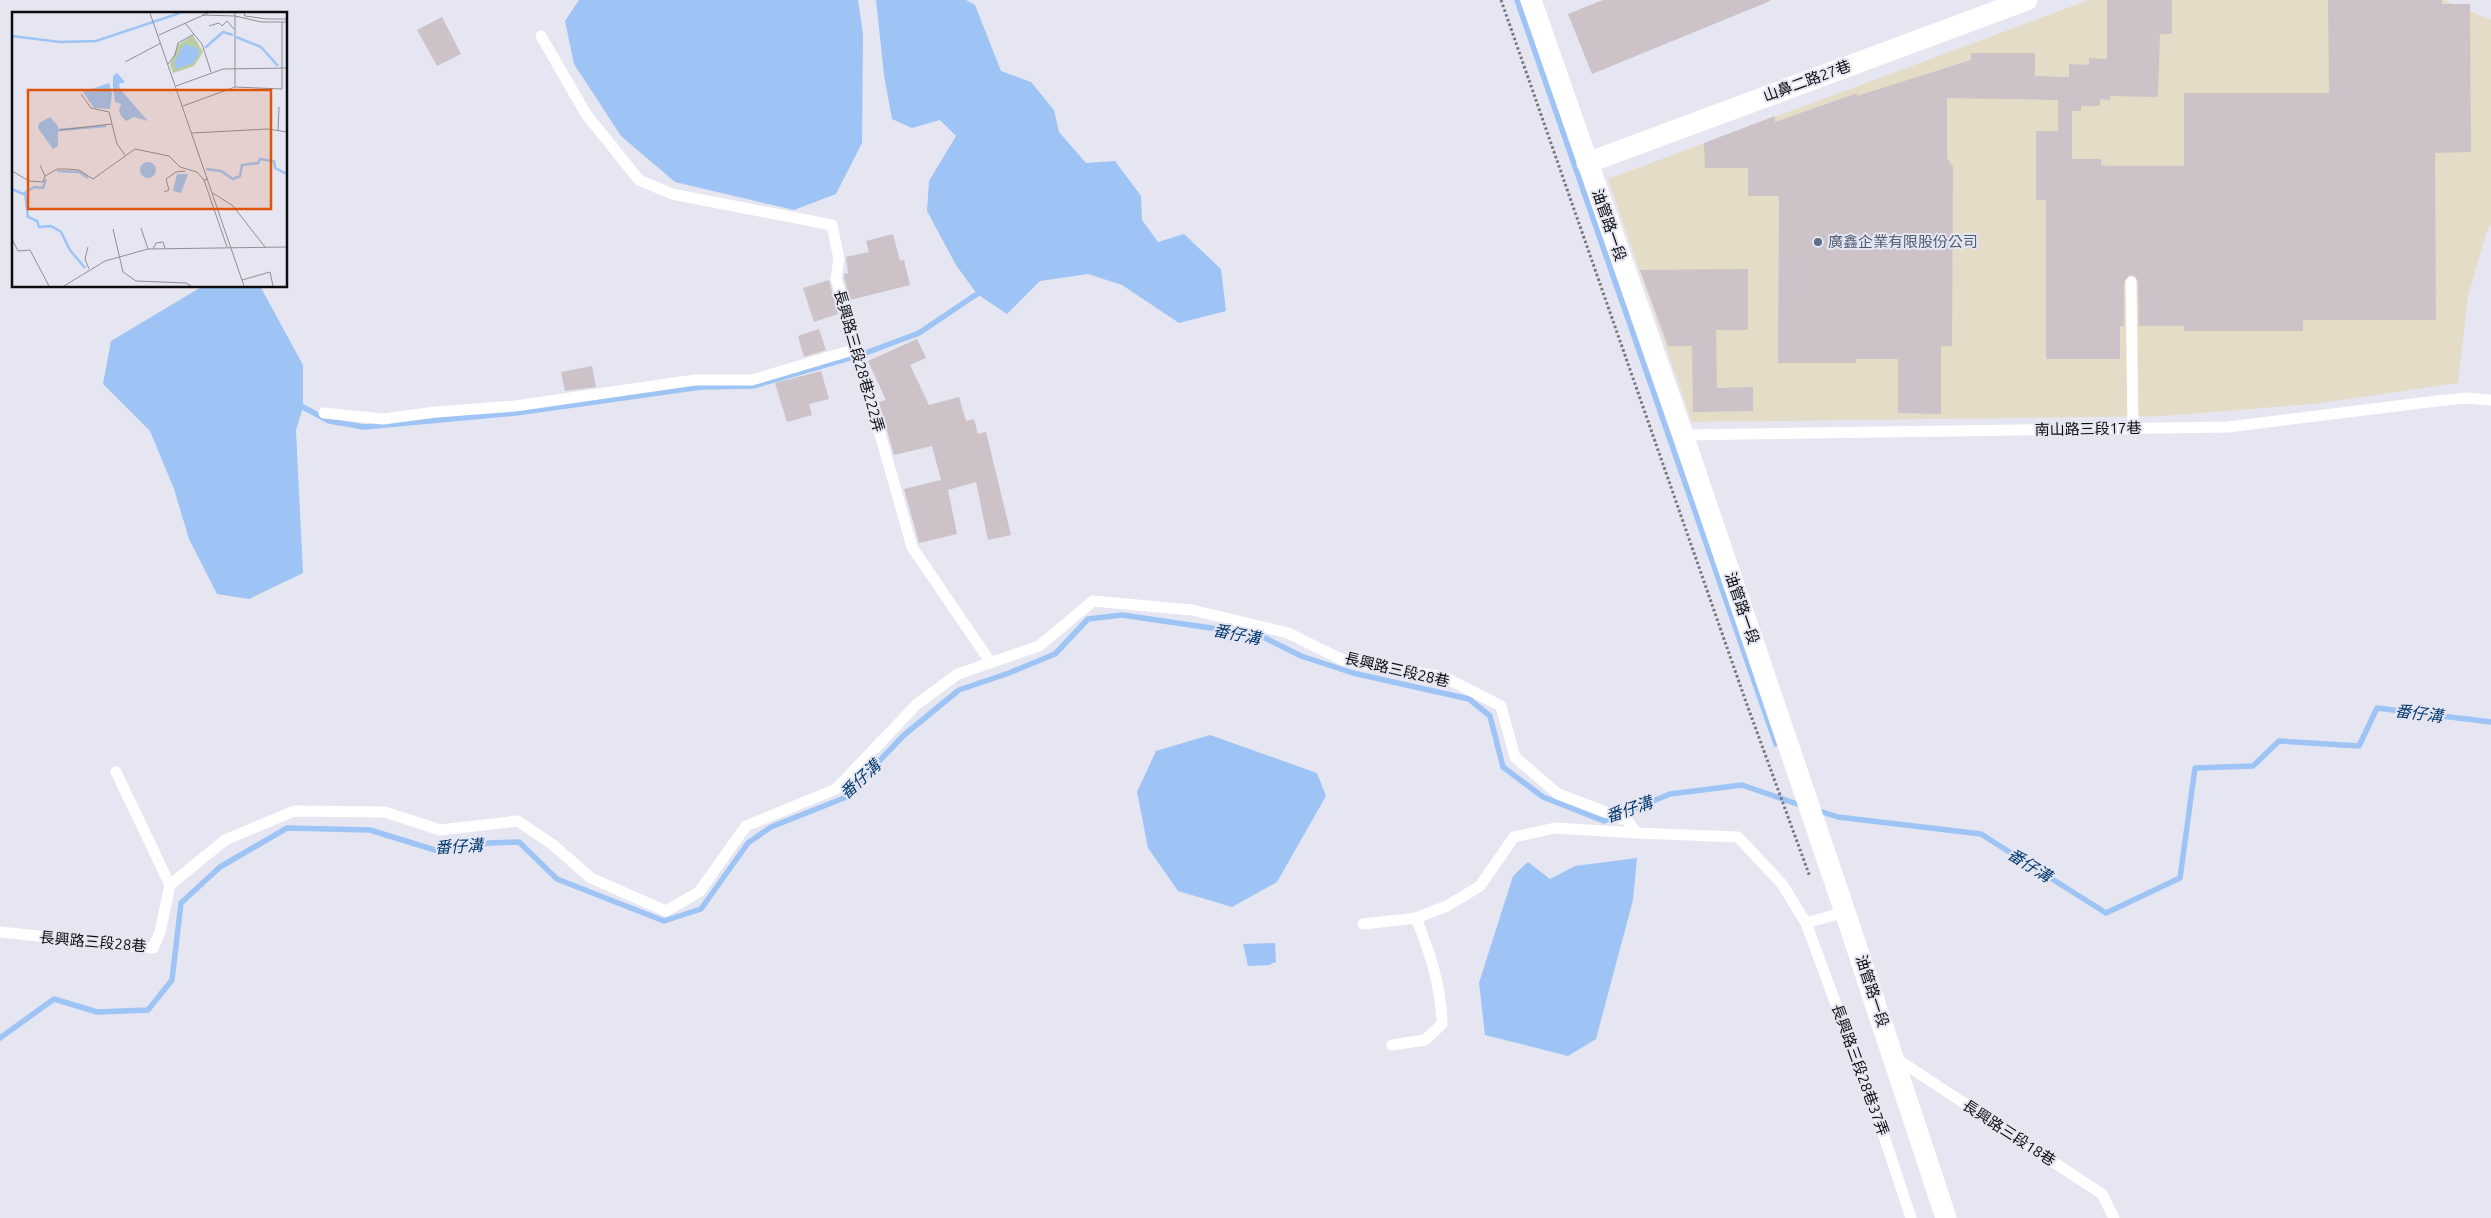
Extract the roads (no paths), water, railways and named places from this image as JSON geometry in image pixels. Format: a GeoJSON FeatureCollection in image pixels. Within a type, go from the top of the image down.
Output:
{"type":"FeatureCollection","features":[{"type":"Feature","properties":{"kind":"street","name":"油管路一段"},"geometry":{"type":"LineString","coordinates":[[1531,0],[1683,435],[1846,912],[1946,1218]]}},
{"type":"Feature","properties":{"kind":"street","name":"山鼻二路27巷"},"geometry":{"type":"LineString","coordinates":[[1588,162],[2027,0]]}},
{"type":"Feature","properties":{"kind":"lane","name":"長興路三段28巷222弄"},"geometry":{"type":"LineString","coordinates":[[541,36],[586,114],[639,180],[672,194],[832,225],[839,259],[836,278],[912,547],[991,663]]}},
{"type":"Feature","properties":{"kind":"lane"},"geometry":{"type":"LineString","coordinates":[[2131,282],[2133,429]]}},
{"type":"Feature","properties":{"kind":"lane"},"geometry":{"type":"LineString","coordinates":[[324,413],[383,419],[436,412],[515,406],[695,380],[752,380],[856,349]]}},
{"type":"Feature","properties":{"kind":"lane","name":"南山路三段17巷"},"geometry":{"type":"LineString","coordinates":[[1683,435],[2228,427],[2466,398],[2491,400]]}},
{"type":"Feature","properties":{"kind":"lane","name":"長興路三段28巷"},"geometry":{"type":"LineString","coordinates":[[0,932],[153,948],[160,932],[170,885],[225,840],[294,811],[384,812],[440,830],[518,821],[553,845],[591,878],[666,911],[698,892],[746,826],[836,789],[918,704],[958,674],[1038,646],[1093,601],[1192,610],[1288,633],[1343,660],[1444,678],[1501,706],[1515,757],[1558,794],[1627,820],[1636,833]]}},
{"type":"Feature","properties":{"kind":"lane"},"geometry":{"type":"LineString","coordinates":[[116,772],[170,885]]}},
{"type":"Feature","properties":{"kind":"lane"},"geometry":{"type":"LineString","coordinates":[[1362,924],[1416,918],[1447,906],[1480,886],[1514,837],[1555,828],[1738,837],[1782,884],[1806,923],[1846,912]]}},
{"type":"Feature","properties":{"kind":"lane"},"geometry":{"type":"LineString","coordinates":[[1392,1045],[1425,1040],[1442,1024],[1442,998],[1435,967],[1416,918]]}},
{"type":"Feature","properties":{"kind":"lane","name":"長興路三段28巷37弄"},"geometry":{"type":"LineString","coordinates":[[1806,923],[1878,1118],[1911,1218]]}},
{"type":"Feature","properties":{"kind":"lane","name":"長興路三段18巷"},"geometry":{"type":"LineString","coordinates":[[1894,1057],[2102,1194],[2114,1218]]}},
{"type":"Feature","properties":{"kind":"water"},"geometry":{"type":"Polygon","coordinates":[[[579,0],[858,0],[863,34],[862,143],[836,194],[794,210],[675,182],[621,136],[574,64],[565,21],[579,0]]]}},
{"type":"Feature","properties":{"kind":"water"},"geometry":{"type":"Polygon","coordinates":[[[876,0],[966,0],[975,5],[1001,71],[1031,82],[1054,110],[1059,132],[1086,163],[1115,161],[1141,196],[1142,220],[1158,242],[1184,234],[1221,269],[1226,311],[1179,323],[1122,285],[1088,274],[1040,281],[1007,314],[977,294],[956,265],[927,211],[929,181],[956,136],[940,120],[912,128],[892,119],[884,75],[876,0]]]}},
{"type":"Feature","properties":{"kind":"water"},"geometry":{"type":"Polygon","coordinates":[[[200,288],[261,288],[303,365],[303,407],[296,430],[303,573],[249,599],[217,594],[189,539],[174,489],[150,431],[103,384],[111,341],[200,288]]]}},
{"type":"Feature","properties":{"kind":"water"},"geometry":{"type":"Polygon","coordinates":[[[1210,735],[1317,773],[1326,796],[1277,882],[1232,907],[1178,891],[1148,848],[1137,792],[1156,751],[1210,735]]]}},
{"type":"Feature","properties":{"kind":"water"},"geometry":{"type":"Polygon","coordinates":[[[1637,858],[1633,900],[1596,1039],[1568,1056],[1485,1035],[1479,983],[1513,876],[1528,862],[1550,879],[1575,866],[1637,858]]]}},
{"type":"Feature","properties":{"kind":"water"},"geometry":{"type":"Polygon","coordinates":[[[1275,943],[1276,962],[1269,965],[1248,966],[1243,944],[1275,943]]]}},
{"type":"Feature","properties":{"kind":"waterway"},"geometry":{"type":"LineString","coordinates":[[1517,0],[1776,744]]}},
{"type":"Feature","properties":{"kind":"waterway"},"geometry":{"type":"LineString","coordinates":[[303,407],[329,421],[364,427],[516,413],[701,387],[753,386],[863,354],[919,333],[977,294]]}},
{"type":"Feature","properties":{"kind":"waterway","name":"番仔溝"},"geometry":{"type":"LineString","coordinates":[[0,1038],[54,999],[97,1012],[148,1010],[172,980],[181,903],[220,867],[287,828],[370,830],[435,850],[489,843],[519,842],[557,879],[664,921],[701,909],[748,843],[771,827],[844,798],[904,735],[959,690],[1009,673],[1055,654],[1088,619],[1122,615],[1259,635],[1301,656],[1353,673],[1469,699],[1490,716],[1503,767],[1543,797],[1604,821],[1670,794],[1742,785],[1803,806]]}},
{"type":"Feature","properties":{"kind":"waterway","name":"番仔溝"},"geometry":{"type":"LineString","coordinates":[[1816,810],[1838,817],[1981,834],[2106,913],[2180,878],[2195,768],[2253,766],[2279,741],[2359,746],[2377,708],[2491,722]]}},
{"type":"Feature","properties":{"kind":"place","name":"廣鑫企業有限股份公司"},"geometry":{"type":"Point","coordinates":[1818,242]}}]}
